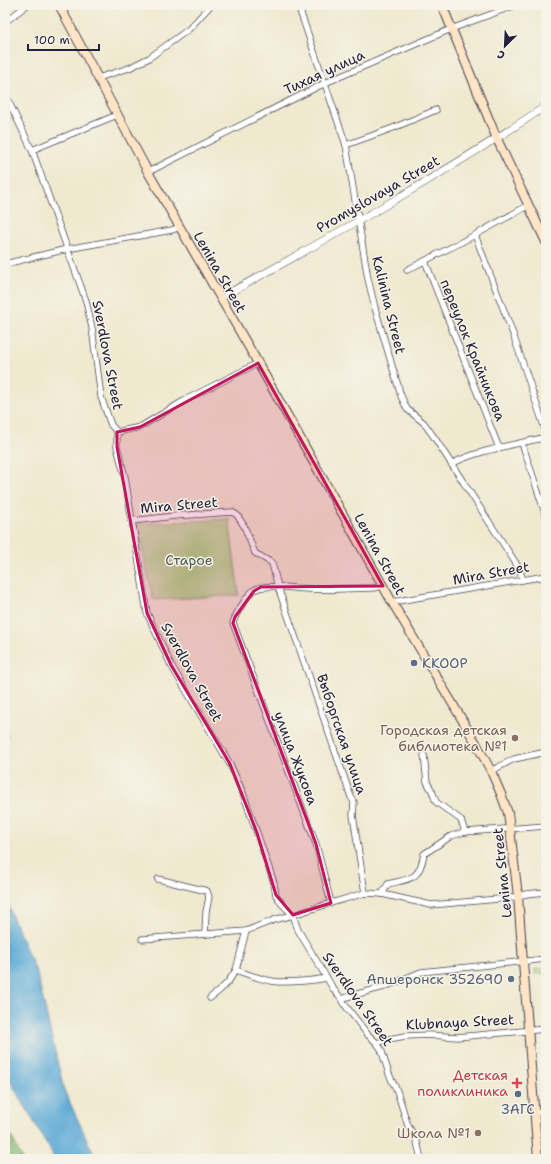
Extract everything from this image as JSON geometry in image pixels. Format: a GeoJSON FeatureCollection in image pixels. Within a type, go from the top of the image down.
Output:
{"type":"FeatureCollection","features":[{"type":"Feature","properties":{"kind":"main road","name":"Lenina Street"},"geometry":{"type":"LineString","coordinates":[[58,5],[148,172],[258,363],[392,602],[476,743],[501,794],[508,814],[518,896],[538,1159]]}},
{"type":"Feature","properties":{"kind":"main road"},"geometry":{"type":"LineString","coordinates":[[442,5],[497,139],[546,242]]}},
{"type":"Feature","properties":{"kind":"street"},"geometry":{"type":"LineString","coordinates":[[5,22],[27,5]]}},
{"type":"Feature","properties":{"kind":"street"},"geometry":{"type":"LineString","coordinates":[[98,78],[129,68],[149,58],[189,29],[211,5]]}},
{"type":"Feature","properties":{"kind":"street","name":"Kalinina Street"},"geometry":{"type":"LineString","coordinates":[[298,5],[346,145],[368,279],[401,396],[407,409],[424,423],[434,437],[519,568],[523,580]]}},
{"type":"Feature","properties":{"kind":"street","name":"Тихая улица"},"geometry":{"type":"LineString","coordinates":[[148,172],[325,83],[451,29],[516,5]]}},
{"type":"Feature","properties":{"kind":"street","name":"Sverdlova Street"},"geometry":{"type":"LineString","coordinates":[[5,94],[32,150],[86,301],[92,328],[101,397],[110,425],[116,432],[117,447],[125,477],[147,613],[171,665],[230,764],[243,793],[257,832],[274,882],[276,895],[282,904],[293,915],[298,930],[334,990],[368,1035],[381,1049],[389,1074],[397,1091],[408,1126],[416,1138],[421,1159]]}},
{"type":"Feature","properties":{"kind":"street","name":"Promyslovaya Street"},"geometry":{"type":"LineString","coordinates":[[220,298],[419,186],[497,139],[546,106]]}},
{"type":"Feature","properties":{"kind":"street"},"geometry":{"type":"LineString","coordinates":[[346,145],[436,110]]}},
{"type":"Feature","properties":{"kind":"street"},"geometry":{"type":"LineString","coordinates":[[32,150],[117,116]]}},
{"type":"Feature","properties":{"kind":"street"},"geometry":{"type":"LineString","coordinates":[[407,270],[529,205]]}},
{"type":"Feature","properties":{"kind":"street"},"geometry":{"type":"LineString","coordinates":[[5,264],[67,248],[172,230],[180,227]]}},
{"type":"Feature","properties":{"kind":"street"},"geometry":{"type":"LineString","coordinates":[[475,235],[512,334],[546,432]]}},
{"type":"Feature","properties":{"kind":"street","name":"переулок Крайникова"},"geometry":{"type":"LineString","coordinates":[[425,261],[499,448]]}},
{"type":"Feature","properties":{"kind":"street"},"geometry":{"type":"LineString","coordinates":[[116,432],[140,427],[187,399],[258,363]]}},
{"type":"Feature","properties":{"kind":"street"},"geometry":{"type":"LineString","coordinates":[[451,464],[459,460],[499,448],[546,437]]}},
{"type":"Feature","properties":{"kind":"street"},"geometry":{"type":"LineString","coordinates":[[522,443],[546,516]]}},
{"type":"Feature","properties":{"kind":"street","name":"Mira Street"},"geometry":{"type":"LineString","coordinates":[[132,521],[232,512],[237,515],[244,526],[255,553],[272,563],[278,587]]}},
{"type":"Feature","properties":{"kind":"street","name":"Mira Street"},"geometry":{"type":"LineString","coordinates":[[392,602],[546,576]]}},
{"type":"Feature","properties":{"kind":"street"},"geometry":{"type":"LineString","coordinates":[[278,587],[309,590],[373,588],[383,586]]}},
{"type":"Feature","properties":{"kind":"street","name":"улица Жукова"},"geometry":{"type":"LineString","coordinates":[[278,587],[254,590],[235,617],[233,623],[316,844],[331,903]]}},
{"type":"Feature","properties":{"kind":"street","name":"Выборгская улица"},"geometry":{"type":"LineString","coordinates":[[278,587],[354,802],[353,815],[365,893]]}},
{"type":"Feature","properties":{"kind":"street"},"geometry":{"type":"LineString","coordinates":[[491,772],[514,759],[546,752]]}},
{"type":"Feature","properties":{"kind":"street"},"geometry":{"type":"LineString","coordinates":[[424,756],[427,782],[436,802],[461,820],[465,832]]}},
{"type":"Feature","properties":{"kind":"street"},"geometry":{"type":"LineString","coordinates":[[382,894],[388,884],[412,878],[418,873],[422,865],[424,854],[451,836],[465,832],[546,826]]}},
{"type":"Feature","properties":{"kind":"street"},"geometry":{"type":"LineString","coordinates":[[158,879],[207,891],[208,897],[205,934]]}},
{"type":"Feature","properties":{"kind":"street"},"geometry":{"type":"LineString","coordinates":[[142,939],[246,931],[274,920],[365,893],[382,894],[431,905],[546,892]]}},
{"type":"Feature","properties":{"kind":"street"},"geometry":{"type":"LineString","coordinates":[[210,998],[228,982],[236,970],[246,931]]}},
{"type":"Feature","properties":{"kind":"street"},"geometry":{"type":"LineString","coordinates":[[342,999],[384,987],[421,972],[546,959]]}},
{"type":"Feature","properties":{"kind":"street"},"geometry":{"type":"LineString","coordinates":[[236,970],[278,982],[311,981],[327,978]]}},
{"type":"Feature","properties":{"kind":"street","name":"Klubnaya Street"},"geometry":{"type":"LineString","coordinates":[[377,1043],[388,1039],[406,1036],[430,1035],[457,1037],[546,1029]]}},
{"type":"Feature","properties":{"kind":"street"},"geometry":{"type":"LineString","coordinates":[[534,1113],[546,1112]]}},
{"type":"Feature","properties":{"kind":"highlighted area"},"geometry":{"type":"Polygon","coordinates":[[[258,363],[383,586],[261,587],[254,591],[235,617],[233,623],[316,844],[331,903],[293,915],[276,895],[257,833],[230,764],[171,665],[147,613],[117,447],[117,432],[140,427],[258,363]]]}},
{"type":"Feature","properties":{"kind":"green space","name":"Старое"},"geometry":{"type":"Polygon","coordinates":[[[229,519],[239,595],[153,600],[137,524],[229,519]]]}},
{"type":"Feature","properties":{"kind":"green space"},"geometry":{"type":"Polygon","coordinates":[[[546,968],[546,973],[535,974],[535,969],[546,968]]]}},
{"type":"Feature","properties":{"kind":"green space"},"geometry":{"type":"Polygon","coordinates":[[[541,1113],[546,1113],[546,1159],[545,1159],[541,1113]]]}},
{"type":"Feature","properties":{"kind":"green space"},"geometry":{"type":"Polygon","coordinates":[[[5,1122],[22,1159],[5,1159],[5,1122]]]}},
{"type":"Feature","properties":{"kind":"water"},"geometry":{"type":"Polygon","coordinates":[[[5,731],[7,734],[5,805],[5,731]]]}},
{"type":"Feature","properties":{"kind":"water"},"geometry":{"type":"Polygon","coordinates":[[[5,890],[11,914],[37,974],[64,1090],[96,1159],[54,1159],[52,1153],[5,1072],[5,890]]]}},
{"type":"Feature","properties":{"kind":"place","name":"ККООР"},"geometry":{"type":"Point","coordinates":[414,663]}},
{"type":"Feature","properties":{"kind":"place","name":"Городская детская библиотека №1"},"geometry":{"type":"Point","coordinates":[515,738]}},
{"type":"Feature","properties":{"kind":"place","name":"Апшеронск 352690"},"geometry":{"type":"Point","coordinates":[511,979]}},
{"type":"Feature","properties":{"kind":"place","name":"Детская поликлиника"},"geometry":{"type":"Point","coordinates":[517,1083]}},
{"type":"Feature","properties":{"kind":"place","name":"ЗАГС"},"geometry":{"type":"Point","coordinates":[518,1094]}},
{"type":"Feature","properties":{"kind":"place","name":"Школа №1"},"geometry":{"type":"Point","coordinates":[478,1133]}}]}
